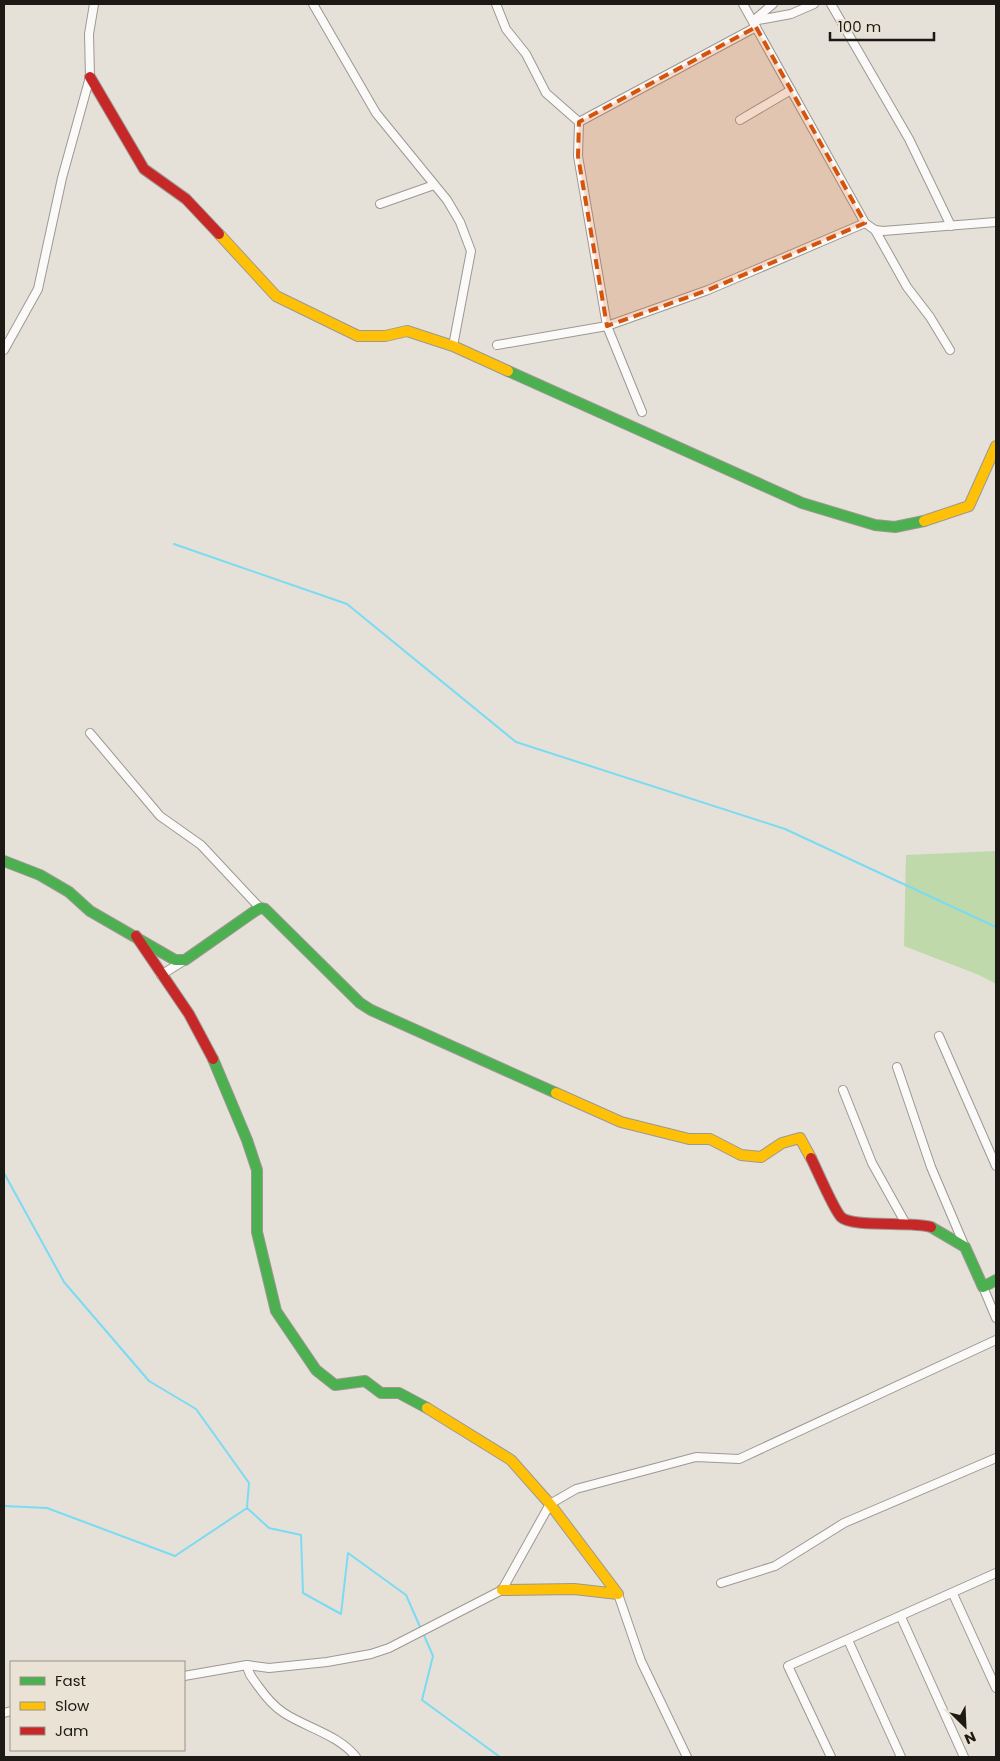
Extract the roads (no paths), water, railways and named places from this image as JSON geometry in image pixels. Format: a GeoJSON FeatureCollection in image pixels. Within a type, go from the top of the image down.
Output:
{"type":"FeatureCollection","features":[{"type":"Feature","properties":{"kind":"street"},"geometry":{"type":"LineString","coordinates":[[4,350],[38,289],[62,178],[90,77],[90,34],[94,4]]}},
{"type":"Feature","properties":{"kind":"street"},"geometry":{"type":"LineString","coordinates":[[313,4],[376,113],[447,200],[460,222],[471,251],[453,346]]}},
{"type":"Feature","properties":{"kind":"street"},"geometry":{"type":"LineString","coordinates":[[496,4],[506,29],[526,54],[546,92],[578,122],[578,156],[607,326],[642,412]]}},
{"type":"Feature","properties":{"kind":"street"},"geometry":{"type":"LineString","coordinates":[[743,4],[865,223],[875,230],[907,287],[930,317],[950,350]]}},
{"type":"Feature","properties":{"kind":"street"},"geometry":{"type":"LineString","coordinates":[[755,24],[773,4]]}},
{"type":"Feature","properties":{"kind":"street"},"geometry":{"type":"LineString","coordinates":[[578,122],[755,24],[791,14],[814,4]]}},
{"type":"Feature","properties":{"kind":"street"},"geometry":{"type":"LineString","coordinates":[[830,4],[909,140],[951,226]]}},
{"type":"Feature","properties":{"kind":"street"},"geometry":{"type":"LineString","coordinates":[[90,77],[144,169],[186,199],[276,296],[358,336],[385,336],[407,331],[453,346],[802,503],[860,522],[886,527],[929,519],[968,506],[996,446]]}},
{"type":"Feature","properties":{"kind":"street"},"geometry":{"type":"LineString","coordinates":[[740,120],[791,90]]}},
{"type":"Feature","properties":{"kind":"street"},"geometry":{"type":"LineString","coordinates":[[380,204],[434,185]]}},
{"type":"Feature","properties":{"kind":"street"},"geometry":{"type":"LineString","coordinates":[[875,230],[883,231],[996,222]]}},
{"type":"Feature","properties":{"kind":"street"},"geometry":{"type":"LineString","coordinates":[[497,345],[607,326],[708,290],[865,223]]}},
{"type":"Feature","properties":{"kind":"street"},"geometry":{"type":"LineString","coordinates":[[90,733],[160,816],[201,845],[260,908],[265,909],[275,918],[360,1003],[371,1010],[621,1122],[690,1139],[710,1139],[741,1155],[761,1157],[782,1143],[800,1138],[842,1216],[856,1224],[881,1222],[930,1226],[965,1247]]}},
{"type":"Feature","properties":{"kind":"street"},"geometry":{"type":"LineString","coordinates":[[4,861],[69,892],[90,911],[135,935],[174,960],[185,960]]}},
{"type":"Feature","properties":{"kind":"street"},"geometry":{"type":"LineString","coordinates":[[161,975],[260,908]]}},
{"type":"Feature","properties":{"kind":"street"},"geometry":{"type":"LineString","coordinates":[[135,935],[189,1014],[206,1043],[247,1140],[257,1170],[257,1232],[276,1310],[316,1370],[335,1385],[365,1380],[381,1393],[399,1392],[510,1460],[550,1504],[618,1594],[641,1661],[687,1757]]}},
{"type":"Feature","properties":{"kind":"street"},"geometry":{"type":"LineString","coordinates":[[939,1036],[996,1166]]}},
{"type":"Feature","properties":{"kind":"street"},"geometry":{"type":"LineString","coordinates":[[897,1067],[931,1167],[996,1318]]}},
{"type":"Feature","properties":{"kind":"street"},"geometry":{"type":"LineString","coordinates":[[843,1090],[872,1163],[906,1224]]}},
{"type":"Feature","properties":{"kind":"street"},"geometry":{"type":"LineString","coordinates":[[982,1286],[996,1280]]}},
{"type":"Feature","properties":{"kind":"street"},"geometry":{"type":"LineString","coordinates":[[502,1590],[550,1504],[576,1489],[696,1456],[739,1459],[996,1340]]}},
{"type":"Feature","properties":{"kind":"street"},"geometry":{"type":"LineString","coordinates":[[721,1583],[775,1566],[844,1523],[996,1458]]}},
{"type":"Feature","properties":{"kind":"street"},"geometry":{"type":"LineString","coordinates":[[831,1757],[788,1666],[953,1594],[996,1573]]}},
{"type":"Feature","properties":{"kind":"street"},"geometry":{"type":"LineString","coordinates":[[185,1676],[247,1666],[278,1667],[327,1662],[371,1654],[422,1632],[502,1590],[574,1589],[618,1594]]}},
{"type":"Feature","properties":{"kind":"street"},"geometry":{"type":"LineString","coordinates":[[953,1594],[996,1688]]}},
{"type":"Feature","properties":{"kind":"street"},"geometry":{"type":"LineString","coordinates":[[901,1617],[964,1757]]}},
{"type":"Feature","properties":{"kind":"street"},"geometry":{"type":"LineString","coordinates":[[848,1640],[901,1757]]}},
{"type":"Feature","properties":{"kind":"street"},"geometry":{"type":"LineString","coordinates":[[247,1666],[248,1673],[266,1697],[283,1712],[322,1732],[356,1757]]}},
{"type":"Feature","properties":{"kind":"waterway"},"geometry":{"type":"LineString","coordinates":[[174,544],[347,604],[516,742],[785,829],[996,927]]}},
{"type":"Feature","properties":{"kind":"waterway"},"geometry":{"type":"LineString","coordinates":[[4,1173],[64,1282],[149,1381],[196,1409],[249,1483],[247,1507]]}},
{"type":"Feature","properties":{"kind":"waterway"},"geometry":{"type":"LineString","coordinates":[[4,1506],[47,1508],[175,1556],[247,1508],[269,1528],[301,1535],[303,1593],[341,1614],[348,1553],[406,1595],[421,1629]]}},
{"type":"Feature","properties":{"kind":"waterway"},"geometry":{"type":"LineString","coordinates":[[423,1633],[433,1656],[422,1700],[500,1757]]}}]}
